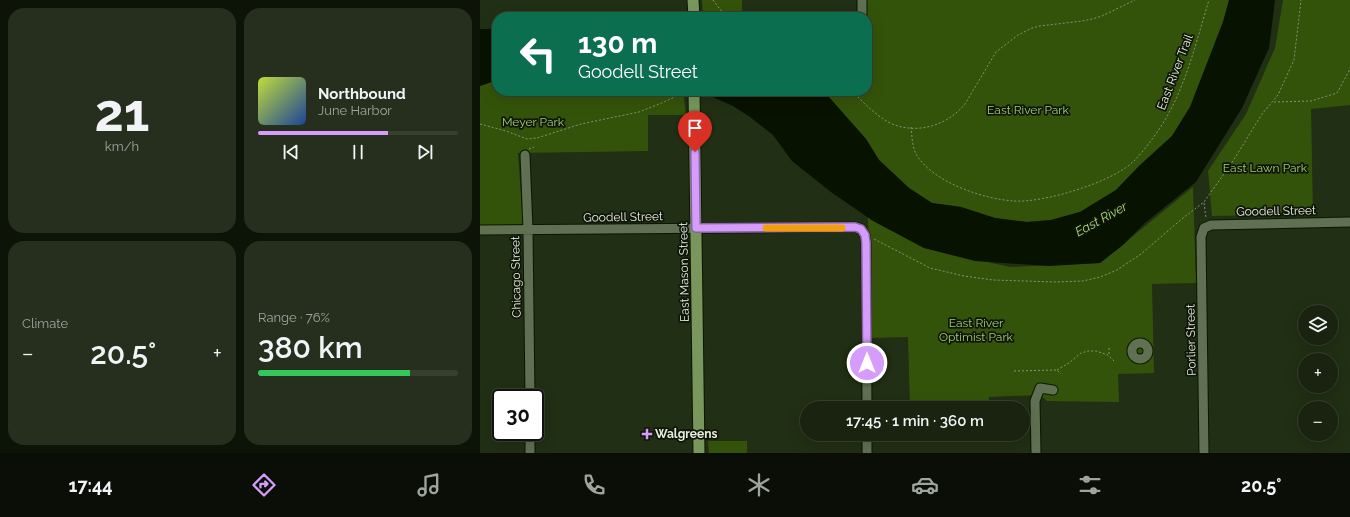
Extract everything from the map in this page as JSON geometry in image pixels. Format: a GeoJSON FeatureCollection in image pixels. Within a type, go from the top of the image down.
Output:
{"type":"FeatureCollection","features":[{"type":"Feature","properties":{"kind":"main road"},"geometry":{"type":"LineString","coordinates":[[693,0],[694,12]]}},
{"type":"Feature","properties":{"kind":"main road","name":"East Mason Street"},"geometry":{"type":"LineString","coordinates":[[690,96],[696,228],[699,453]]}},
{"type":"Feature","properties":{"kind":"street"},"geometry":{"type":"LineString","coordinates":[[862,0],[862,12]]}},
{"type":"Feature","properties":{"kind":"street","name":"Chicago Street"},"geometry":{"type":"LineString","coordinates":[[525,155],[528,230],[530,389]]}},
{"type":"Feature","properties":{"kind":"street","name":"Goodell Street"},"geometry":{"type":"LineString","coordinates":[[1206,227],[1217,225],[1350,222]]}},
{"type":"Feature","properties":{"kind":"street","name":"Goodell Street"},"geometry":{"type":"LineString","coordinates":[[480,230],[855,227],[861,229],[866,239]]}},
{"type":"Feature","properties":{"kind":"street","name":"Porlier Street"},"geometry":{"type":"LineString","coordinates":[[1204,453],[1201,237],[1206,227]]}},
{"type":"Feature","properties":{"kind":"street"},"geometry":{"type":"LineString","coordinates":[[866,239],[867,401]]}},
{"type":"Feature","properties":{"kind":"street"},"geometry":{"type":"LineString","coordinates":[[1036,453],[1036,401],[1040,388],[1053,390]]}},
{"type":"Feature","properties":{"kind":"street"},"geometry":{"type":"LineString","coordinates":[[530,441],[530,453]]}},
{"type":"Feature","properties":{"kind":"street"},"geometry":{"type":"LineString","coordinates":[[867,441],[868,453]]}},
{"type":"Feature","properties":{"kind":"path"},"geometry":{"type":"LineString","coordinates":[[713,0],[722,12]]}},
{"type":"Feature","properties":{"kind":"path"},"geometry":{"type":"LineString","coordinates":[[857,96],[870,109],[896,125],[925,127],[937,125],[949,119],[965,104],[996,52],[1018,35],[1036,27],[1082,21],[1102,16],[1135,0]]}},
{"type":"Feature","properties":{"kind":"path","name":"East River Trail"},"geometry":{"type":"LineString","coordinates":[[911,127],[915,152],[922,162],[931,170],[938,176],[960,188],[991,197],[1014,201],[1038,200],[1066,193],[1108,178],[1121,171],[1134,161],[1170,113],[1187,70],[1210,0]]}},
{"type":"Feature","properties":{"kind":"path"},"geometry":{"type":"LineString","coordinates":[[866,239],[874,239],[930,268],[964,276],[993,280],[1026,282],[1084,281],[1100,277],[1117,270],[1141,254],[1204,202],[1233,161],[1262,114],[1274,102],[1281,91],[1294,60],[1300,0]]}},
{"type":"Feature","properties":{"kind":"path"},"geometry":{"type":"LineString","coordinates":[[1274,102],[1311,101],[1337,92],[1350,69]]}},
{"type":"Feature","properties":{"kind":"path"},"geometry":{"type":"LineString","coordinates":[[480,124],[506,131],[527,139],[537,138],[581,124],[639,112],[680,96]]}},
{"type":"Feature","properties":{"kind":"path"},"geometry":{"type":"LineString","coordinates":[[1204,202],[1206,227]]}},
{"type":"Feature","properties":{"kind":"path"},"geometry":{"type":"LineString","coordinates":[[1108,355],[1109,347]]}},
{"type":"Feature","properties":{"kind":"path"},"geometry":{"type":"LineString","coordinates":[[1014,371],[1057,370],[1069,364],[1081,353],[1088,351],[1096,351],[1108,355],[1115,362]]}},
{"type":"Feature","properties":{"kind":"path"},"geometry":{"type":"LineString","coordinates":[[1057,370],[1062,374]]}},
{"type":"Feature","properties":{"kind":"green space"},"geometry":{"type":"Polygon","coordinates":[[[702,0],[742,0],[742,12],[703,12],[702,0]]]}},
{"type":"Feature","properties":{"kind":"green space","name":"East River Park"},"geometry":{"type":"Polygon","coordinates":[[[862,0],[1229,0],[1223,22],[1190,107],[1172,136],[1139,166],[1116,190],[1080,212],[1051,220],[1027,222],[995,218],[961,207],[932,203],[909,188],[879,160],[866,139],[828,96],[872,96],[872,12],[862,12],[862,0]]]}},
{"type":"Feature","properties":{"kind":"green space","name":"East Lawn Park"},"geometry":{"type":"Polygon","coordinates":[[[1283,0],[1350,0],[1350,105],[1311,109],[1313,214],[1212,216],[1208,171],[1246,114],[1275,48],[1283,0]]]}},
{"type":"Feature","properties":{"kind":"green space","name":"Meyer Park"},"geometry":{"type":"Polygon","coordinates":[[[492,82],[492,96],[684,96],[686,115],[648,115],[648,151],[518,153],[523,226],[480,226],[480,86],[492,82]]]}},
{"type":"Feature","properties":{"kind":"green space","name":"East River Optimist Park"},"geometry":{"type":"Polygon","coordinates":[[[1193,187],[1196,283],[1152,284],[1154,373],[1118,374],[1119,402],[1047,401],[1040,395],[989,397],[989,401],[910,401],[908,337],[871,338],[868,217],[924,248],[1010,267],[1100,263],[1193,187]]]}},
{"type":"Feature","properties":{"kind":"green space"},"geometry":{"type":"Polygon","coordinates":[[[708,441],[747,441],[747,453],[709,453],[708,441]]]}},
{"type":"Feature","properties":{"kind":"water","name":"East River"},"geometry":{"type":"Polygon","coordinates":[[[1229,0],[1275,0],[1269,48],[1242,108],[1196,182],[1145,223],[1123,245],[1100,263],[1049,266],[975,261],[924,248],[873,221],[831,192],[792,161],[773,135],[750,117],[714,96],[828,96],[866,139],[879,160],[909,188],[932,203],[961,207],[995,218],[1027,222],[1051,220],[1080,212],[1116,190],[1139,166],[1172,136],[1190,107],[1223,22],[1229,0]]]}},
{"type":"Feature","properties":{"kind":"water"},"geometry":{"type":"Polygon","coordinates":[[[480,29],[492,29],[492,82],[480,86],[480,29]]]}},
{"type":"Feature","properties":{"kind":"slow traffic"},"geometry":{"type":"LineString","coordinates":[[766,228],[842,228]]}},
{"type":"Feature","properties":{"kind":"place","name":"Walgreens"},"geometry":{"type":"Point","coordinates":[647,434]}},
{"type":"Feature","properties":{"kind":"route"},"geometry":{"type":"LineString","coordinates":[[695,152],[696,228],[855,227],[861,229],[865,235],[866,243],[867,363]]}}]}
